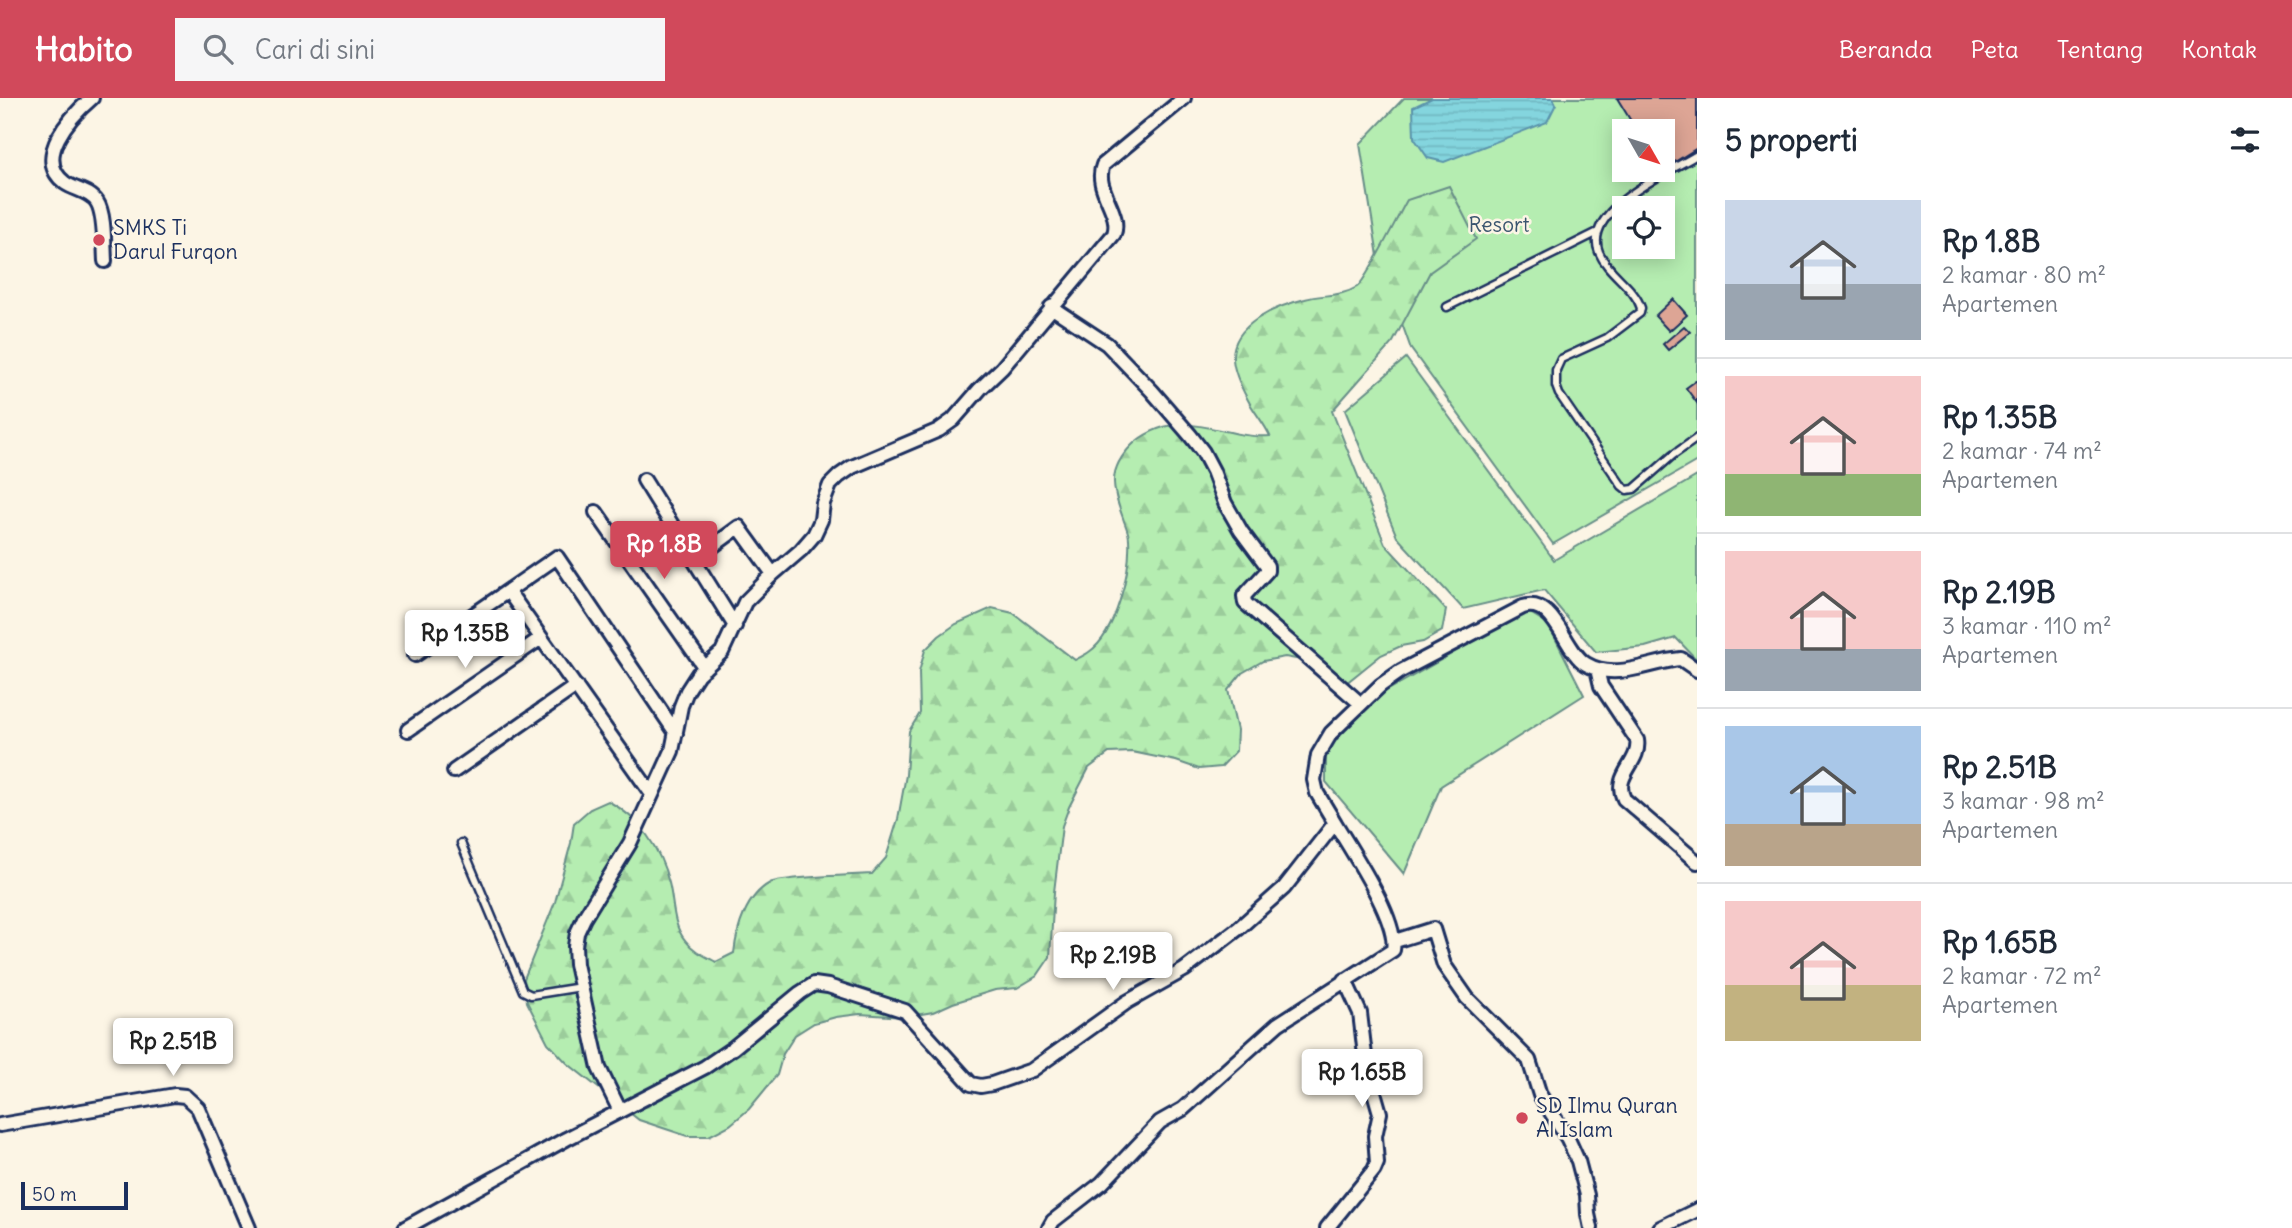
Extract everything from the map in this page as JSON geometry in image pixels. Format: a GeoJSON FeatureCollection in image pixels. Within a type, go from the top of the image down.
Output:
{"type":"FeatureCollection","features":[{"type":"Feature","properties":{"kind":"street"},"geometry":{"type":"LineString","coordinates":[[92,98],[61,132],[55,145],[53,161],[55,173],[62,180],[88,194],[99,206],[106,261]]}},
{"type":"Feature","properties":{"kind":"street"},"geometry":{"type":"LineString","coordinates":[[620,1111],[599,1068],[576,964],[575,946],[584,918],[622,859],[673,751],[681,706],[692,681],[722,652],[745,602],[814,535],[821,520],[826,493],[838,476],[852,467],[931,434],[953,420],[979,389],[1002,368],[1116,230],[1101,179],[1103,166],[1184,98]]}},
{"type":"Feature","properties":{"kind":"street"},"geometry":{"type":"LineString","coordinates":[[1051,307],[1107,344],[1190,435],[1213,471],[1225,503],[1267,566],[1265,573],[1244,596],[1245,603],[1361,704]]}},
{"type":"Feature","properties":{"kind":"street"},"geometry":{"type":"LineString","coordinates":[[644,480],[735,626]]}},
{"type":"Feature","properties":{"kind":"street"},"geometry":{"type":"LineString","coordinates":[[596,512],[705,668]]}},
{"type":"Feature","properties":{"kind":"street"},"geometry":{"type":"LineString","coordinates":[[694,561],[739,527],[773,574]]}},
{"type":"Feature","properties":{"kind":"street"},"geometry":{"type":"LineString","coordinates":[[415,655],[557,557],[676,733]]}},
{"type":"Feature","properties":{"kind":"street"},"geometry":{"type":"LineString","coordinates":[[508,592],[651,793]]}},
{"type":"Feature","properties":{"kind":"street"},"geometry":{"type":"LineString","coordinates":[[1049,1228],[1102,1182],[1160,1122],[1189,1104],[1278,1024],[1393,950],[1395,941],[1378,900],[1315,786],[1316,762],[1326,740],[1342,721],[1381,685],[1401,671],[1473,632],[1531,604],[1547,612],[1579,659],[1597,669],[1636,669],[1681,659],[1697,670]]}},
{"type":"Feature","properties":{"kind":"street"},"geometry":{"type":"LineString","coordinates":[[408,730],[541,638]]}},
{"type":"Feature","properties":{"kind":"street"},"geometry":{"type":"LineString","coordinates":[[1597,669],[1601,686],[1631,729],[1638,747],[1621,782],[1624,799],[1697,862]]}},
{"type":"Feature","properties":{"kind":"street"},"geometry":{"type":"LineString","coordinates":[[454,771],[576,686]]}},
{"type":"Feature","properties":{"kind":"street"},"geometry":{"type":"LineString","coordinates":[[405,1228],[720,1058],[814,984],[843,990],[905,1011],[971,1084],[985,1086],[1022,1074],[1042,1065],[1127,1002],[1184,970],[1240,928],[1284,888],[1335,824]]}},
{"type":"Feature","properties":{"kind":"street"},"geometry":{"type":"LineString","coordinates":[[1395,941],[1433,929],[1444,965],[1467,998],[1528,1060],[1540,1095],[1568,1139],[1578,1161],[1587,1195],[1591,1228]]}},
{"type":"Feature","properties":{"kind":"street"},"geometry":{"type":"LineString","coordinates":[[1327,1228],[1377,1163],[1375,1136],[1380,1119],[1379,1107],[1366,1064],[1360,1013],[1345,980]]}},
{"type":"Feature","properties":{"kind":"street"},"geometry":{"type":"LineString","coordinates":[[0,1125],[169,1095],[185,1096],[198,1108],[249,1228]]}},
{"type":"Feature","properties":{"kind":"street"},"geometry":{"type":"LineString","coordinates":[[1660,1228],[1697,1210]]}},
{"type":"Feature","properties":{"kind":"lane"},"geometry":{"type":"LineString","coordinates":[[1697,155],[1654,180],[1606,215],[1598,232],[1598,251],[1642,308],[1637,317],[1606,338],[1561,359],[1555,379],[1559,394],[1627,490],[1634,489],[1697,438]]}},
{"type":"Feature","properties":{"kind":"lane"},"geometry":{"type":"LineString","coordinates":[[1447,307],[1598,232]]}},
{"type":"Feature","properties":{"kind":"lane"},"geometry":{"type":"LineString","coordinates":[[461,843],[523,990],[531,995],[581,988]]}},
{"type":"Feature","properties":{"kind":"green space","name":"Resort"},"geometry":{"type":"Polygon","coordinates":[[[1404,98],[1697,98],[1697,461],[1553,544],[1411,349],[1378,256],[1360,144],[1404,98]]]}},
{"type":"Feature","properties":{"kind":"green space"},"geometry":{"type":"Polygon","coordinates":[[[1449,186],[1476,239],[1430,272],[1393,342],[1332,411],[1385,544],[1446,610],[1442,631],[1423,642],[1401,646],[1381,655],[1345,684],[1307,661],[1285,657],[1263,661],[1242,673],[1228,690],[1237,730],[1236,751],[1221,767],[1199,769],[1132,752],[1109,753],[1089,768],[1062,826],[1050,957],[1037,976],[1017,988],[995,990],[933,1012],[904,1017],[860,1014],[814,1023],[795,1035],[783,1054],[777,1075],[749,1109],[730,1125],[709,1136],[687,1136],[639,1120],[567,1063],[548,1043],[527,1002],[524,979],[555,902],[574,823],[590,809],[608,801],[630,816],[647,835],[660,858],[681,934],[699,953],[716,962],[734,953],[740,923],[749,904],[770,883],[802,878],[872,874],[886,858],[898,819],[906,775],[909,731],[920,713],[919,672],[925,650],[956,624],[992,608],[1013,613],[1075,660],[1089,652],[1107,631],[1124,584],[1129,536],[1116,497],[1114,480],[1118,463],[1124,454],[1146,435],[1175,425],[1270,436],[1246,396],[1235,369],[1234,347],[1239,336],[1258,318],[1282,306],[1357,287],[1375,261],[1407,200],[1449,186]]]}},
{"type":"Feature","properties":{"kind":"green space"},"geometry":{"type":"Polygon","coordinates":[[[1406,358],[1554,560],[1697,476],[1697,660],[1676,638],[1645,647],[1596,652],[1544,590],[1463,609],[1397,537],[1345,410],[1406,358]]]}},
{"type":"Feature","properties":{"kind":"green space"},"geometry":{"type":"Polygon","coordinates":[[[1527,611],[1548,624],[1584,695],[1441,786],[1404,874],[1326,782],[1326,751],[1376,697],[1527,611]]]}},
{"type":"Feature","properties":{"kind":"water"},"geometry":{"type":"Polygon","coordinates":[[[1432,98],[1553,98],[1556,104],[1547,122],[1444,162],[1428,158],[1414,138],[1413,107],[1432,98]]]}},
{"type":"Feature","properties":{"kind":"building"},"geometry":{"type":"Polygon","coordinates":[[[1617,98],[1697,98],[1697,148],[1675,162],[1675,119],[1630,119],[1617,98]]]}},
{"type":"Feature","properties":{"kind":"building"},"geometry":{"type":"Polygon","coordinates":[[[1673,299],[1687,315],[1669,331],[1655,316],[1673,299]]]}},
{"type":"Feature","properties":{"kind":"building"},"geometry":{"type":"Polygon","coordinates":[[[1684,326],[1690,332],[1668,350],[1663,344],[1684,326]]]}},
{"type":"Feature","properties":{"kind":"building"},"geometry":{"type":"Polygon","coordinates":[[[1697,380],[1697,403],[1686,388],[1697,380]]]}},
{"type":"Feature","properties":{"kind":"place","name":"SMKS Ti Darul Furqon"},"geometry":{"type":"Point","coordinates":[99,240]}},
{"type":"Feature","properties":{"kind":"place","name":"SD Ilmu Quran Al Islam"},"geometry":{"type":"Point","coordinates":[1522,1118]}}]}
